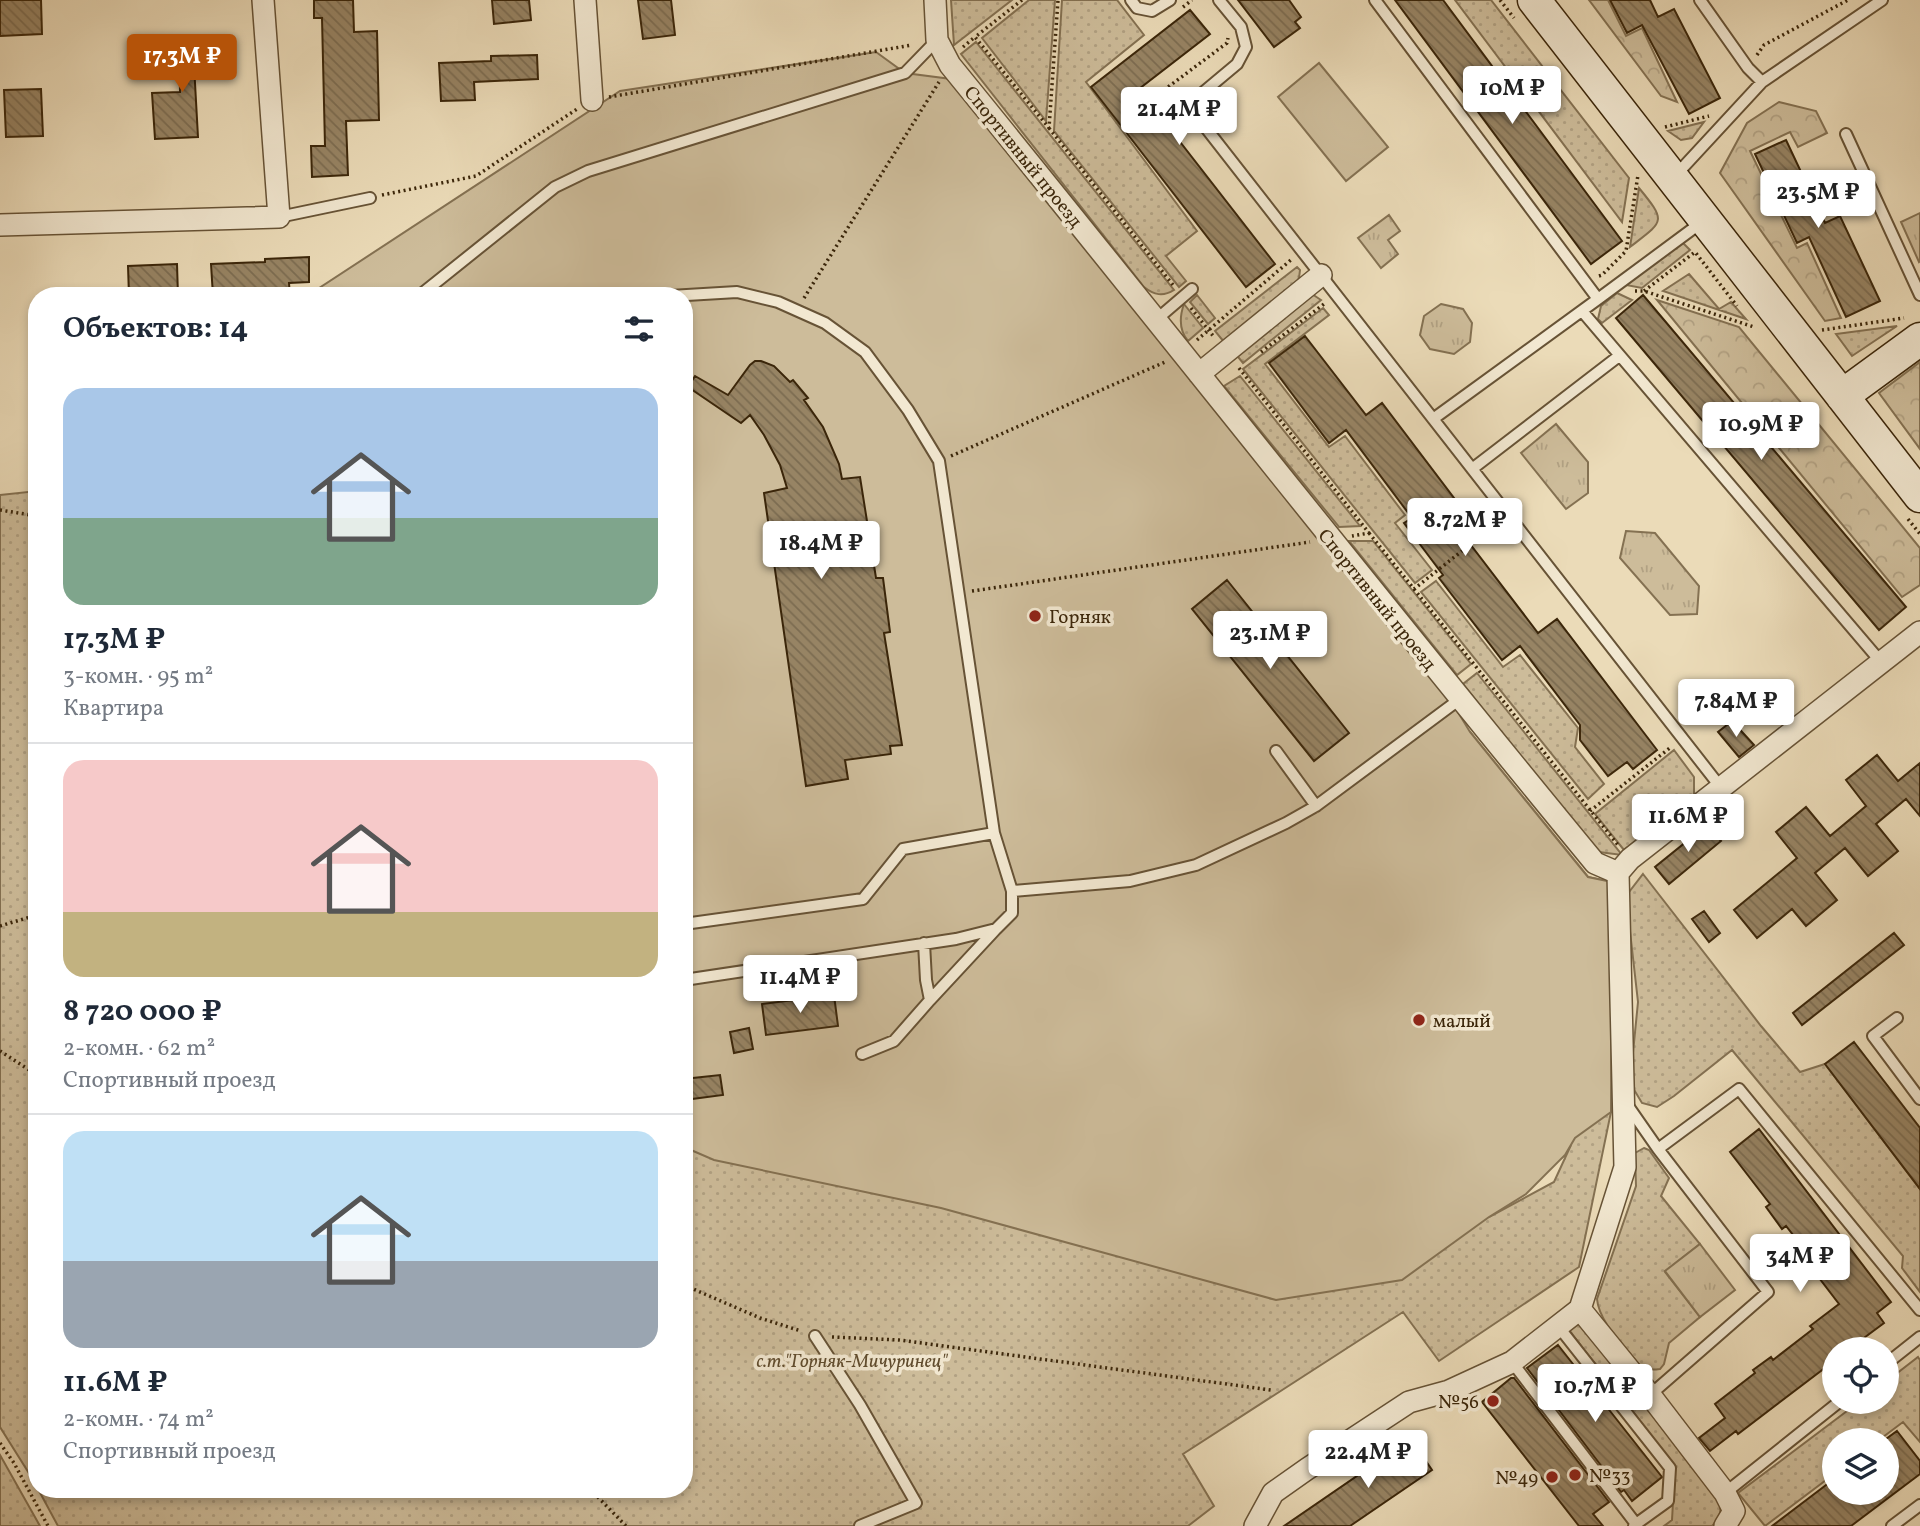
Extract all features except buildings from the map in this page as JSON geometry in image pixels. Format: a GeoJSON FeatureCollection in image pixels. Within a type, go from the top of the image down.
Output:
{"type":"FeatureCollection","features":[{"type":"Feature","properties":{"kind":"main road"},"geometry":{"type":"LineString","coordinates":[[1534,0],[1680,171],[1704,220],[1842,396],[1910,502]]}},
{"type":"Feature","properties":{"kind":"main road"},"geometry":{"type":"LineString","coordinates":[[1842,396],[1917,328]]}},
{"type":"Feature","properties":{"kind":"street"},"geometry":{"type":"LineString","coordinates":[[0,225],[279,217],[263,0]]}},
{"type":"Feature","properties":{"kind":"street"},"geometry":{"type":"LineString","coordinates":[[585,0],[592,100]]}},
{"type":"Feature","properties":{"kind":"street","name":"Спортивный проезд"},"geometry":{"type":"LineString","coordinates":[[935,0],[937,40],[950,65],[1157,320],[1330,540],[1595,863],[1624,866]]}},
{"type":"Feature","properties":{"kind":"street"},"geometry":{"type":"LineString","coordinates":[[1199,374],[1321,275]]}},
{"type":"Feature","properties":{"kind":"street"},"geometry":{"type":"LineString","coordinates":[[1255,1526],[1273,1493],[1409,1402],[1449,1391],[1512,1362],[1580,1309],[1625,1167],[1624,866],[1920,632]]}},
{"type":"Feature","properties":{"kind":"street"},"geometry":{"type":"LineString","coordinates":[[1580,1309],[1650,1395],[1724,1493],[1734,1511],[1725,1526]]}},
{"type":"Feature","properties":{"kind":"lane"},"geometry":{"type":"LineString","coordinates":[[1131,0],[1137,8],[1152,11],[1170,0]]}},
{"type":"Feature","properties":{"kind":"lane"},"geometry":{"type":"LineString","coordinates":[[1219,0],[1241,27],[1245,47],[1237,64],[1188,105],[1722,789]]}},
{"type":"Feature","properties":{"kind":"lane"},"geometry":{"type":"LineString","coordinates":[[1375,0],[1598,299]]}},
{"type":"Feature","properties":{"kind":"lane"},"geometry":{"type":"LineString","coordinates":[[1700,0],[1748,68],[1762,82]]}},
{"type":"Feature","properties":{"kind":"lane"},"geometry":{"type":"LineString","coordinates":[[1680,171],[1762,82],[1882,0]]}},
{"type":"Feature","properties":{"kind":"lane"},"geometry":{"type":"LineString","coordinates":[[430,287],[566,181],[588,171],[905,73],[937,40]]}},
{"type":"Feature","properties":{"kind":"lane"},"geometry":{"type":"LineString","coordinates":[[1846,134],[1920,295]]}},
{"type":"Feature","properties":{"kind":"lane"},"geometry":{"type":"LineString","coordinates":[[279,217],[370,198]]}},
{"type":"Feature","properties":{"kind":"lane"},"geometry":{"type":"LineString","coordinates":[[1433,419],[1704,220]]}},
{"type":"Feature","properties":{"kind":"lane"},"geometry":{"type":"LineString","coordinates":[[1157,320],[1192,289]]}},
{"type":"Feature","properties":{"kind":"lane"},"geometry":{"type":"LineString","coordinates":[[693,295],[737,292],[797,309],[825,323],[865,352],[908,410],[939,461],[994,833],[1012,891],[1012,913],[894,1041],[862,1054]]}},
{"type":"Feature","properties":{"kind":"lane"},"geometry":{"type":"LineString","coordinates":[[1582,311],[1881,662]]}},
{"type":"Feature","properties":{"kind":"lane"},"geometry":{"type":"LineString","coordinates":[[1472,469],[1619,356]]}},
{"type":"Feature","properties":{"kind":"lane"},"geometry":{"type":"LineString","coordinates":[[1012,891],[1130,881],[1196,865],[1316,806],[1460,699]]}},
{"type":"Feature","properties":{"kind":"lane"},"geometry":{"type":"LineString","coordinates":[[1276,751],[1316,806]]}},
{"type":"Feature","properties":{"kind":"lane"},"geometry":{"type":"LineString","coordinates":[[693,923],[863,899],[902,849],[994,833]]}},
{"type":"Feature","properties":{"kind":"lane"},"geometry":{"type":"LineString","coordinates":[[693,980],[956,939],[996,929]]}},
{"type":"Feature","properties":{"kind":"lane"},"geometry":{"type":"LineString","coordinates":[[924,943],[930,1000]]}},
{"type":"Feature","properties":{"kind":"lane"},"geometry":{"type":"LineString","coordinates":[[1897,1018],[1873,1036],[1920,1099]]}},
{"type":"Feature","properties":{"kind":"lane"},"geometry":{"type":"LineString","coordinates":[[1658,1149],[1739,1089],[1920,1310]]}},
{"type":"Feature","properties":{"kind":"lane"},"geometry":{"type":"LineString","coordinates":[[1625,1101],[1658,1149],[1768,1292],[1650,1395]]}},
{"type":"Feature","properties":{"kind":"lane"},"geometry":{"type":"LineString","coordinates":[[1512,1362],[1635,1525],[1668,1502],[1670,1468],[1558,1326]]}},
{"type":"Feature","properties":{"kind":"lane"},"geometry":{"type":"LineString","coordinates":[[815,1336],[860,1405],[916,1503],[860,1526]]}},
{"type":"Feature","properties":{"kind":"lane"},"geometry":{"type":"LineString","coordinates":[[1899,1355],[1918,1343]]}},
{"type":"Feature","properties":{"kind":"lane"},"geometry":{"type":"LineString","coordinates":[[1724,1493],[1824,1414]]}},
{"type":"Feature","properties":{"kind":"lane"},"geometry":{"type":"LineString","coordinates":[[1892,1526],[1920,1505]]}},
{"type":"Feature","properties":{"kind":"path"},"geometry":{"type":"LineString","coordinates":[[1022,0],[975,37],[1590,811],[1624,866]]}},
{"type":"Feature","properties":{"kind":"path"},"geometry":{"type":"LineString","coordinates":[[1049,128],[1058,0]]}},
{"type":"Feature","properties":{"kind":"path"},"geometry":{"type":"LineString","coordinates":[[1748,68],[1764,45],[1849,0]]}},
{"type":"Feature","properties":{"kind":"path"},"geometry":{"type":"LineString","coordinates":[[370,198],[476,176],[592,100],[937,40]]}},
{"type":"Feature","properties":{"kind":"path"},"geometry":{"type":"LineString","coordinates":[[797,309],[950,65]]}},
{"type":"Feature","properties":{"kind":"path"},"geometry":{"type":"LineString","coordinates":[[1680,171],[1659,128],[1720,114]]}},
{"type":"Feature","properties":{"kind":"path"},"geometry":{"type":"LineString","coordinates":[[1594,277],[1602,275],[1626,251],[1638,175]]}},
{"type":"Feature","properties":{"kind":"path"},"geometry":{"type":"LineString","coordinates":[[939,461],[1184,354],[1208,329],[1301,250]]}},
{"type":"Feature","properties":{"kind":"path"},"geometry":{"type":"LineString","coordinates":[[1643,291],[1695,253],[1737,306]]}},
{"type":"Feature","properties":{"kind":"path"},"geometry":{"type":"LineString","coordinates":[[1632,291],[1643,291],[1754,327],[1746,316]]}},
{"type":"Feature","properties":{"kind":"path"},"geometry":{"type":"LineString","coordinates":[[1261,352],[1327,302]]}},
{"type":"Feature","properties":{"kind":"path"},"geometry":{"type":"LineString","coordinates":[[1821,330],[1917,328]]}},
{"type":"Feature","properties":{"kind":"path"},"geometry":{"type":"LineString","coordinates":[[1910,502],[1919,531]]}},
{"type":"Feature","properties":{"kind":"path"},"geometry":{"type":"LineString","coordinates":[[0,510],[28,515]]}},
{"type":"Feature","properties":{"kind":"path"},"geometry":{"type":"LineString","coordinates":[[1414,589],[1499,522]]}},
{"type":"Feature","properties":{"kind":"path"},"geometry":{"type":"LineString","coordinates":[[959,593],[1369,533]]}},
{"type":"Feature","properties":{"kind":"path"},"geometry":{"type":"LineString","coordinates":[[1590,811],[1682,738]]}},
{"type":"Feature","properties":{"kind":"path"},"geometry":{"type":"LineString","coordinates":[[0,926],[28,918]]}},
{"type":"Feature","properties":{"kind":"path"},"geometry":{"type":"LineString","coordinates":[[0,1051],[28,1069]]}},
{"type":"Feature","properties":{"kind":"path"},"geometry":{"type":"LineString","coordinates":[[693,1289],[760,1318],[815,1336],[899,1340],[1271,1390]]}},
{"type":"Feature","properties":{"kind":"path"},"geometry":{"type":"LineString","coordinates":[[0,1443],[28,1489]]}},
{"type":"Feature","properties":{"kind":"path"},"geometry":{"type":"LineString","coordinates":[[33,1498],[48,1526]]}},
{"type":"Feature","properties":{"kind":"path"},"geometry":{"type":"LineString","coordinates":[[599,1498],[626,1526]]}},
{"type":"Feature","properties":{"kind":"green space"},"geometry":{"type":"Polygon","coordinates":[[[951,0],[1012,0],[954,45],[951,0]]]}},
{"type":"Feature","properties":{"kind":"green space"},"geometry":{"type":"Polygon","coordinates":[[[1029,0],[1055,0],[1046,121],[982,38],[1029,0]]]}},
{"type":"Feature","properties":{"kind":"green space"},"geometry":{"type":"Polygon","coordinates":[[[1062,0],[1117,0],[1144,35],[1086,82],[1197,231],[1166,256],[1186,281],[1179,287],[1054,131],[1062,0]]]}},
{"type":"Feature","properties":{"kind":"green space"},"geometry":{"type":"Polygon","coordinates":[[[1455,0],[1491,0],[1629,178],[1622,222],[1455,0]]]}},
{"type":"Feature","properties":{"kind":"green space"},"geometry":{"type":"Polygon","coordinates":[[[1589,0],[1608,0],[1626,36],[1642,28],[1677,102],[1661,96],[1589,0]]]}},
{"type":"Feature","properties":{"kind":"green space"},"geometry":{"type":"Polygon","coordinates":[[[976,42],[1174,290],[1159,294],[1144,287],[961,54],[976,42]]]}},
{"type":"Feature","properties":{"kind":"green space","name":"Горняк"},"geometry":{"type":"Polygon","coordinates":[[[876,52],[905,73],[951,79],[1439,681],[1470,732],[1588,877],[1612,882],[1611,1112],[1575,1138],[1565,1155],[1526,1194],[1489,1217],[1402,1280],[1276,1300],[941,1208],[714,1160],[693,1151],[693,287],[321,287],[620,91],[876,52]]]}},
{"type":"Feature","properties":{"kind":"green space"},"geometry":{"type":"Polygon","coordinates":[[[1319,63],[1388,147],[1346,181],[1278,97],[1319,63]]]}},
{"type":"Feature","properties":{"kind":"green space"},"geometry":{"type":"Polygon","coordinates":[[[1779,102],[1816,111],[1827,133],[1798,147],[1790,132],[1750,151],[1797,248],[1807,243],[1841,318],[1825,321],[1720,173],[1747,123],[1779,102]]]}},
{"type":"Feature","properties":{"kind":"green space"},"geometry":{"type":"Polygon","coordinates":[[[1704,122],[1692,138],[1681,140],[1668,131],[1704,122]]]}},
{"type":"Feature","properties":{"kind":"green space"},"geometry":{"type":"Polygon","coordinates":[[[1639,188],[1654,208],[1658,220],[1650,232],[1630,247],[1639,188]]]}},
{"type":"Feature","properties":{"kind":"green space"},"geometry":{"type":"Polygon","coordinates":[[[1920,213],[1920,261],[1919,262],[1901,222],[1920,213]]]}},
{"type":"Feature","properties":{"kind":"green space"},"geometry":{"type":"Polygon","coordinates":[[[1389,215],[1400,231],[1388,240],[1398,254],[1381,268],[1358,238],[1389,215]]]}},
{"type":"Feature","properties":{"kind":"green space"},"geometry":{"type":"Polygon","coordinates":[[[1682,242],[1690,250],[1642,288],[1626,285],[1682,242]]]}},
{"type":"Feature","properties":{"kind":"green space"},"geometry":{"type":"Polygon","coordinates":[[[1297,267],[1300,270],[1295,285],[1224,342],[1215,331],[1297,267]]]}},
{"type":"Feature","properties":{"kind":"green space"},"geometry":{"type":"Polygon","coordinates":[[[1689,274],[1719,309],[1731,302],[1746,319],[1663,291],[1689,274]]]}},
{"type":"Feature","properties":{"kind":"green space"},"geometry":{"type":"Polygon","coordinates":[[[1617,293],[1632,300],[1602,323],[1598,319],[1601,306],[1617,293]]]}},
{"type":"Feature","properties":{"kind":"green space"},"geometry":{"type":"Polygon","coordinates":[[[1312,294],[1321,300],[1243,363],[1234,352],[1312,294]]]}},
{"type":"Feature","properties":{"kind":"green space"},"geometry":{"type":"Polygon","coordinates":[[[1197,295],[1215,318],[1208,324],[1190,302],[1197,295]]]}},
{"type":"Feature","properties":{"kind":"green space"},"geometry":{"type":"Polygon","coordinates":[[[1657,300],[1739,327],[1920,548],[1920,585],[1902,597],[1657,300]]]}},
{"type":"Feature","properties":{"kind":"green space"},"geometry":{"type":"Polygon","coordinates":[[[1184,304],[1203,328],[1188,341],[1181,324],[1184,304]]]}},
{"type":"Feature","properties":{"kind":"green space"},"geometry":{"type":"Polygon","coordinates":[[[1441,304],[1463,309],[1472,323],[1470,342],[1454,354],[1430,349],[1420,335],[1424,316],[1441,304]]]}},
{"type":"Feature","properties":{"kind":"green space"},"geometry":{"type":"Polygon","coordinates":[[[1323,308],[1329,315],[1265,364],[1329,447],[1345,436],[1405,515],[1395,523],[1432,570],[1415,583],[1243,369],[1323,308]]]}},
{"type":"Feature","properties":{"kind":"green space"},"geometry":{"type":"Polygon","coordinates":[[[1897,326],[1852,356],[1836,334],[1897,326]]]}},
{"type":"Feature","properties":{"kind":"green space"},"geometry":{"type":"Polygon","coordinates":[[[1920,362],[1920,449],[1879,393],[1920,362]]]}},
{"type":"Feature","properties":{"kind":"green space"},"geometry":{"type":"Polygon","coordinates":[[[1240,376],[1360,526],[1339,527],[1224,386],[1240,376]]]}},
{"type":"Feature","properties":{"kind":"green space"},"geometry":{"type":"Polygon","coordinates":[[[1556,424],[1588,462],[1588,493],[1566,509],[1521,453],[1556,424]]]}},
{"type":"Feature","properties":{"kind":"green space"},"geometry":{"type":"Polygon","coordinates":[[[28,492],[28,1472],[0,1427],[0,495],[28,492]]]}},
{"type":"Feature","properties":{"kind":"green space"},"geometry":{"type":"Polygon","coordinates":[[[1626,531],[1655,533],[1699,586],[1697,614],[1670,615],[1620,558],[1626,531]]]}},
{"type":"Feature","properties":{"kind":"green space"},"geometry":{"type":"Polygon","coordinates":[[[1349,541],[1373,541],[1471,664],[1457,675],[1349,541]]]}},
{"type":"Feature","properties":{"kind":"green space"},"geometry":{"type":"Polygon","coordinates":[[[1436,581],[1503,667],[1520,655],[1578,728],[1575,747],[1604,784],[1588,799],[1421,592],[1436,581]]]}},
{"type":"Feature","properties":{"kind":"green space"},"geometry":{"type":"Polygon","coordinates":[[[1477,673],[1622,855],[1599,852],[1592,847],[1463,684],[1477,673]]]}},
{"type":"Feature","properties":{"kind":"green space","name":"с.т.\"Горняк-Мичуринец\""},"geometry":{"type":"Polygon","coordinates":[[[1470,732],[1588,877],[1612,882],[1611,1112],[1579,1267],[1439,1361],[1403,1312],[1183,1454],[1214,1506],[1188,1526],[58,1526],[43,1498],[693,1498],[693,1126],[1470,732]],[[1571,1145],[1565,1155],[1489,1217],[1554,1182],[1571,1145]]]}},
{"type":"Feature","properties":{"kind":"green space"},"geometry":{"type":"Polygon","coordinates":[[[1674,750],[1694,777],[1694,796],[1624,850],[1595,814],[1674,750]]]}},
{"type":"Feature","properties":{"kind":"green space"},"geometry":{"type":"Polygon","coordinates":[[[1643,874],[1800,1072],[1825,1064],[1920,1189],[1920,1292],[1902,1268],[1903,1256],[1732,1050],[1657,1107],[1642,1103],[1630,1083],[1638,1002],[1626,896],[1643,874]]]}},
{"type":"Feature","properties":{"kind":"green space"},"geometry":{"type":"Polygon","coordinates":[[[1644,1148],[1649,1150],[1669,1178],[1661,1196],[1700,1244],[1665,1272],[1700,1317],[1669,1343],[1664,1364],[1655,1370],[1640,1366],[1621,1343],[1603,1317],[1597,1299],[1636,1186],[1635,1153],[1644,1148]]]}},
{"type":"Feature","properties":{"kind":"green space"},"geometry":{"type":"Polygon","coordinates":[[[1700,1244],[1735,1290],[1700,1317],[1665,1271],[1700,1244]]]}},
{"type":"Feature","properties":{"kind":"green space"},"geometry":{"type":"Polygon","coordinates":[[[1580,1321],[1719,1502],[1720,1515],[1712,1526],[1664,1526],[1672,1520],[1675,1467],[1569,1330],[1580,1321]]]}},
{"type":"Feature","properties":{"kind":"green space"},"geometry":{"type":"Polygon","coordinates":[[[1918,1357],[1920,1360],[1920,1442],[1903,1422],[1895,1428],[1824,1428],[1843,1414],[1899,1414],[1899,1372],[1918,1357]]]}},
{"type":"Feature","properties":{"kind":"green space"},"geometry":{"type":"Polygon","coordinates":[[[1822,1430],[1822,1483],[1765,1526],[1738,1493],[1822,1430]]]}},
{"type":"Feature","properties":{"kind":"green space"},"geometry":{"type":"Polygon","coordinates":[[[0,1455],[40,1526],[0,1526],[0,1455]]]}},
{"type":"Feature","properties":{"kind":"place","name":"Горняк"},"geometry":{"type":"Point","coordinates":[1035,616]}},
{"type":"Feature","properties":{"kind":"place","name":"малый"},"geometry":{"type":"Point","coordinates":[1419,1020]}},
{"type":"Feature","properties":{"kind":"place","name":"№56"},"geometry":{"type":"Point","coordinates":[1493,1401]}},
{"type":"Feature","properties":{"kind":"place","name":"№33"},"geometry":{"type":"Point","coordinates":[1575,1475]}},
{"type":"Feature","properties":{"kind":"place","name":"№49"},"geometry":{"type":"Point","coordinates":[1552,1477]}}]}
